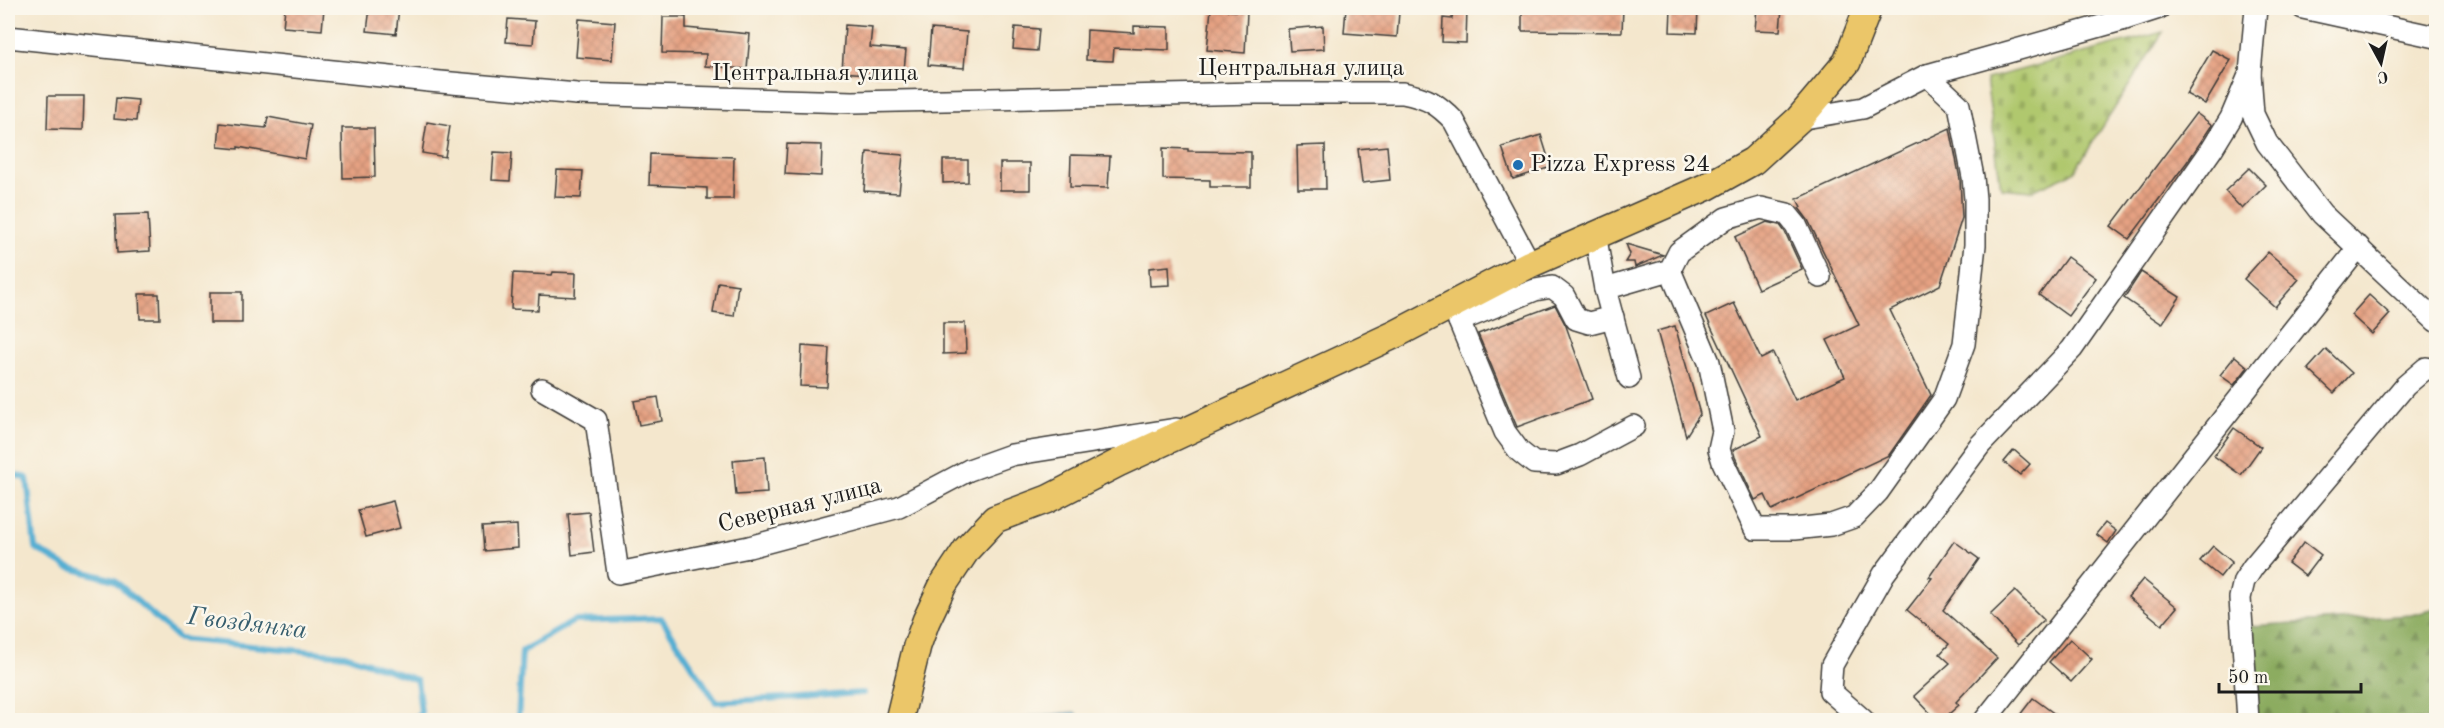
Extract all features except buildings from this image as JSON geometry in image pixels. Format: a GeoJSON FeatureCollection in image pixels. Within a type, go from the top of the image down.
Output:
{"type":"FeatureCollection","features":[{"type":"Feature","properties":{"kind":"main road"},"geometry":{"type":"LineString","coordinates":[[899,720],[905,688],[926,621],[943,585],[967,549],[996,519],[1048,499],[1396,334],[1457,312],[1530,264],[1706,187],[1753,161],[1799,119],[1847,62],[1868,8]]}},
{"type":"Feature","properties":{"kind":"street"},"geometry":{"type":"LineString","coordinates":[[1799,119],[1863,108],[1927,75],[2159,8]]}},
{"type":"Feature","properties":{"kind":"street"},"geometry":{"type":"LineString","coordinates":[[2256,8],[2250,73],[2253,114],[2267,143],[2322,214],[2436,321]]}},
{"type":"Feature","properties":{"kind":"street"},"geometry":{"type":"LineString","coordinates":[[2303,8],[2436,37]]}},
{"type":"Feature","properties":{"kind":"street","name":"Центральная улица"},"geometry":{"type":"LineString","coordinates":[[8,37],[429,81],[577,94],[853,102],[1257,93],[1402,93],[1423,97],[1439,106],[1454,121],[1530,264]]}},
{"type":"Feature","properties":{"kind":"street"},"geometry":{"type":"LineString","coordinates":[[1863,720],[1830,691],[1832,665],[1884,574],[1980,445],[2072,349],[2212,149],[2231,118],[2250,73]]}},
{"type":"Feature","properties":{"kind":"street"},"geometry":{"type":"LineString","coordinates":[[1670,270],[1709,362],[1723,431],[1719,449],[1723,462],[1755,529],[1794,529],[1831,525],[1854,517],[1878,492],[1944,399],[1964,344],[1975,245],[1973,177],[1959,105],[1927,75]]}},
{"type":"Feature","properties":{"kind":"street"},"geometry":{"type":"LineString","coordinates":[[1605,289],[1670,270],[1679,252],[1726,218],[1761,208],[1787,214],[1796,225],[1820,277]]}},
{"type":"Feature","properties":{"kind":"street"},"geometry":{"type":"LineString","coordinates":[[1595,234],[1605,289],[1629,378]]}},
{"type":"Feature","properties":{"kind":"street"},"geometry":{"type":"LineString","coordinates":[[1985,720],[2359,247]]}},
{"type":"Feature","properties":{"kind":"street"},"geometry":{"type":"LineString","coordinates":[[1613,317],[1589,323],[1576,319],[1564,296],[1552,287],[1457,312],[1505,432],[1519,451],[1534,463],[1556,464],[1580,455],[1634,426]]}},
{"type":"Feature","properties":{"kind":"street"},"geometry":{"type":"LineString","coordinates":[[2246,718],[2240,618],[2240,598],[2244,581],[2253,567],[2405,386],[2426,368],[2436,370]]}},
{"type":"Feature","properties":{"kind":"street","name":"Северная улица"},"geometry":{"type":"LineString","coordinates":[[542,389],[596,420],[618,573],[749,547],[899,507],[969,470],[1011,455],[1200,425]]}},
{"type":"Feature","properties":{"kind":"green space"},"geometry":{"type":"Polygon","coordinates":[[[2163,32],[2074,172],[2032,191],[2001,188],[1986,79],[2163,32]]]}},
{"type":"Feature","properties":{"kind":"green space"},"geometry":{"type":"Polygon","coordinates":[[[2436,609],[2436,720],[2253,720],[2237,627],[2411,615],[2436,609]]]}},
{"type":"Feature","properties":{"kind":"water"},"geometry":{"type":"Polygon","coordinates":[[[1074,712],[1085,720],[1016,720],[1030,716],[1074,712]]]}},
{"type":"Feature","properties":{"kind":"waterway","name":"Гвоздянка"},"geometry":{"type":"LineString","coordinates":[[8,473],[27,478],[35,548],[67,567],[114,580],[179,639],[345,655],[417,680],[421,712],[412,720]]}},
{"type":"Feature","properties":{"kind":"waterway","name":"Гвоздянка"},"geometry":{"type":"LineString","coordinates":[[518,720],[522,651],[574,621],[661,618],[716,702],[863,693]]}},
{"type":"Feature","properties":{"kind":"place","name":"Pizza Express 24"},"geometry":{"type":"Point","coordinates":[1518,165]}}]}
